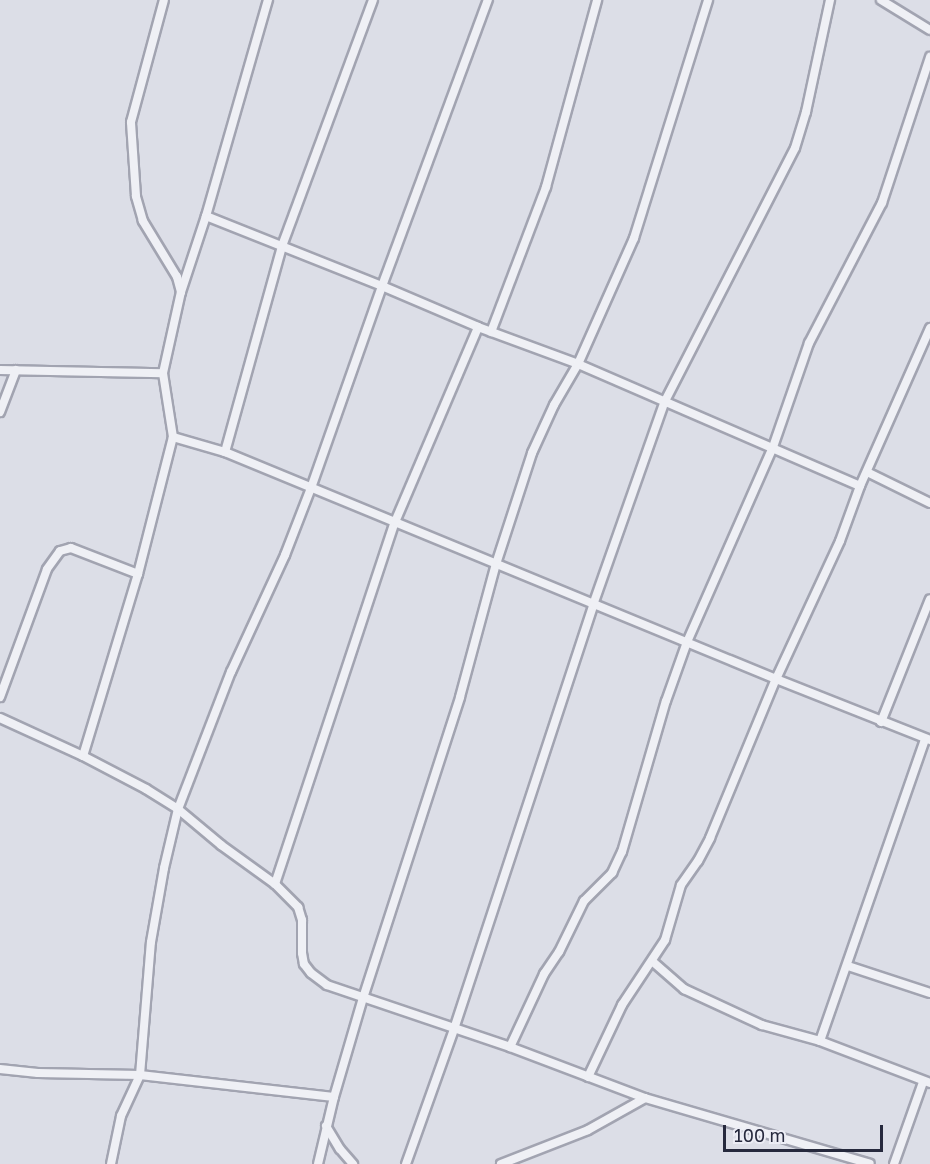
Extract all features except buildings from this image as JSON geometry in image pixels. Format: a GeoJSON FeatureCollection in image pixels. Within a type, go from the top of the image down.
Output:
{"type":"FeatureCollection","features":[{"type":"Feature","properties":{"kind":"street"},"geometry":{"type":"LineString","coordinates":[[164,0],[131,122],[136,196],[143,221],[177,277],[181,292]]}},
{"type":"Feature","properties":{"kind":"street"},"geometry":{"type":"LineString","coordinates":[[83,756],[138,574],[173,437],[163,373],[181,292],[206,216],[268,0]]}},
{"type":"Feature","properties":{"kind":"street"},"geometry":{"type":"LineString","coordinates":[[225,452],[282,246],[373,0]]}},
{"type":"Feature","properties":{"kind":"street"},"geometry":{"type":"LineString","coordinates":[[111,1164],[121,1116],[140,1075],[152,942],[164,868],[178,809],[231,672],[285,555],[311,488],[382,286],[488,0]]}},
{"type":"Feature","properties":{"kind":"street"},"geometry":{"type":"LineString","coordinates":[[491,332],[546,187],[597,0]]}},
{"type":"Feature","properties":{"kind":"street"},"geometry":{"type":"LineString","coordinates":[[318,1164],[326,1126],[363,998],[460,697],[496,564],[532,453],[554,405],[578,364],[634,238],[708,0]]}},
{"type":"Feature","properties":{"kind":"street"},"geometry":{"type":"LineString","coordinates":[[406,1164],[454,1029],[593,605],[665,401],[795,148],[806,112],[830,0]]}},
{"type":"Feature","properties":{"kind":"street"},"geometry":{"type":"LineString","coordinates":[[881,0],[930,30]]}},
{"type":"Feature","properties":{"kind":"street"},"geometry":{"type":"LineString","coordinates":[[510,1047],[544,974],[559,952],[584,901],[612,873],[622,852],[666,701],[687,642],[773,447],[809,343],[882,203],[930,57]]}},
{"type":"Feature","properties":{"kind":"street"},"geometry":{"type":"LineString","coordinates":[[206,216],[478,327],[578,364],[860,486]]}},
{"type":"Feature","properties":{"kind":"street"},"geometry":{"type":"LineString","coordinates":[[275,884],[395,522],[478,327]]}},
{"type":"Feature","properties":{"kind":"street"},"geometry":{"type":"LineString","coordinates":[[588,1077],[622,1005],[665,940],[681,885],[698,861],[710,838],[776,679],[840,541],[860,486],[930,328]]}},
{"type":"Feature","properties":{"kind":"street"},"geometry":{"type":"LineString","coordinates":[[0,370],[163,373]]}},
{"type":"Feature","properties":{"kind":"street"},"geometry":{"type":"LineString","coordinates":[[0,412],[16,370]]}},
{"type":"Feature","properties":{"kind":"street"},"geometry":{"type":"LineString","coordinates":[[173,437],[225,452],[593,605],[928,740],[820,1041]]}},
{"type":"Feature","properties":{"kind":"street"},"geometry":{"type":"LineString","coordinates":[[867,471],[930,503]]}},
{"type":"Feature","properties":{"kind":"street"},"geometry":{"type":"LineString","coordinates":[[0,697],[47,569],[60,551],[71,548],[138,574]]}},
{"type":"Feature","properties":{"kind":"street"},"geometry":{"type":"LineString","coordinates":[[880,722],[930,599]]}},
{"type":"Feature","properties":{"kind":"street"},"geometry":{"type":"LineString","coordinates":[[0,718],[83,756],[178,809],[221,845],[275,884],[298,907],[302,920],[302,953],[311,973],[327,985],[510,1047],[645,1098],[870,1164]]}},
{"type":"Feature","properties":{"kind":"street"},"geometry":{"type":"LineString","coordinates":[[652,961],[698,997],[762,1025],[820,1041],[926,1082],[894,1164]]}},
{"type":"Feature","properties":{"kind":"street"},"geometry":{"type":"LineString","coordinates":[[848,966],[930,993]]}},
{"type":"Feature","properties":{"kind":"street"},"geometry":{"type":"LineString","coordinates":[[0,1069],[38,1073],[140,1075],[334,1097]]}},
{"type":"Feature","properties":{"kind":"street"},"geometry":{"type":"LineString","coordinates":[[501,1164],[588,1130],[645,1098]]}},
{"type":"Feature","properties":{"kind":"street"},"geometry":{"type":"LineString","coordinates":[[326,1126],[340,1149],[353,1164]]}}]}
